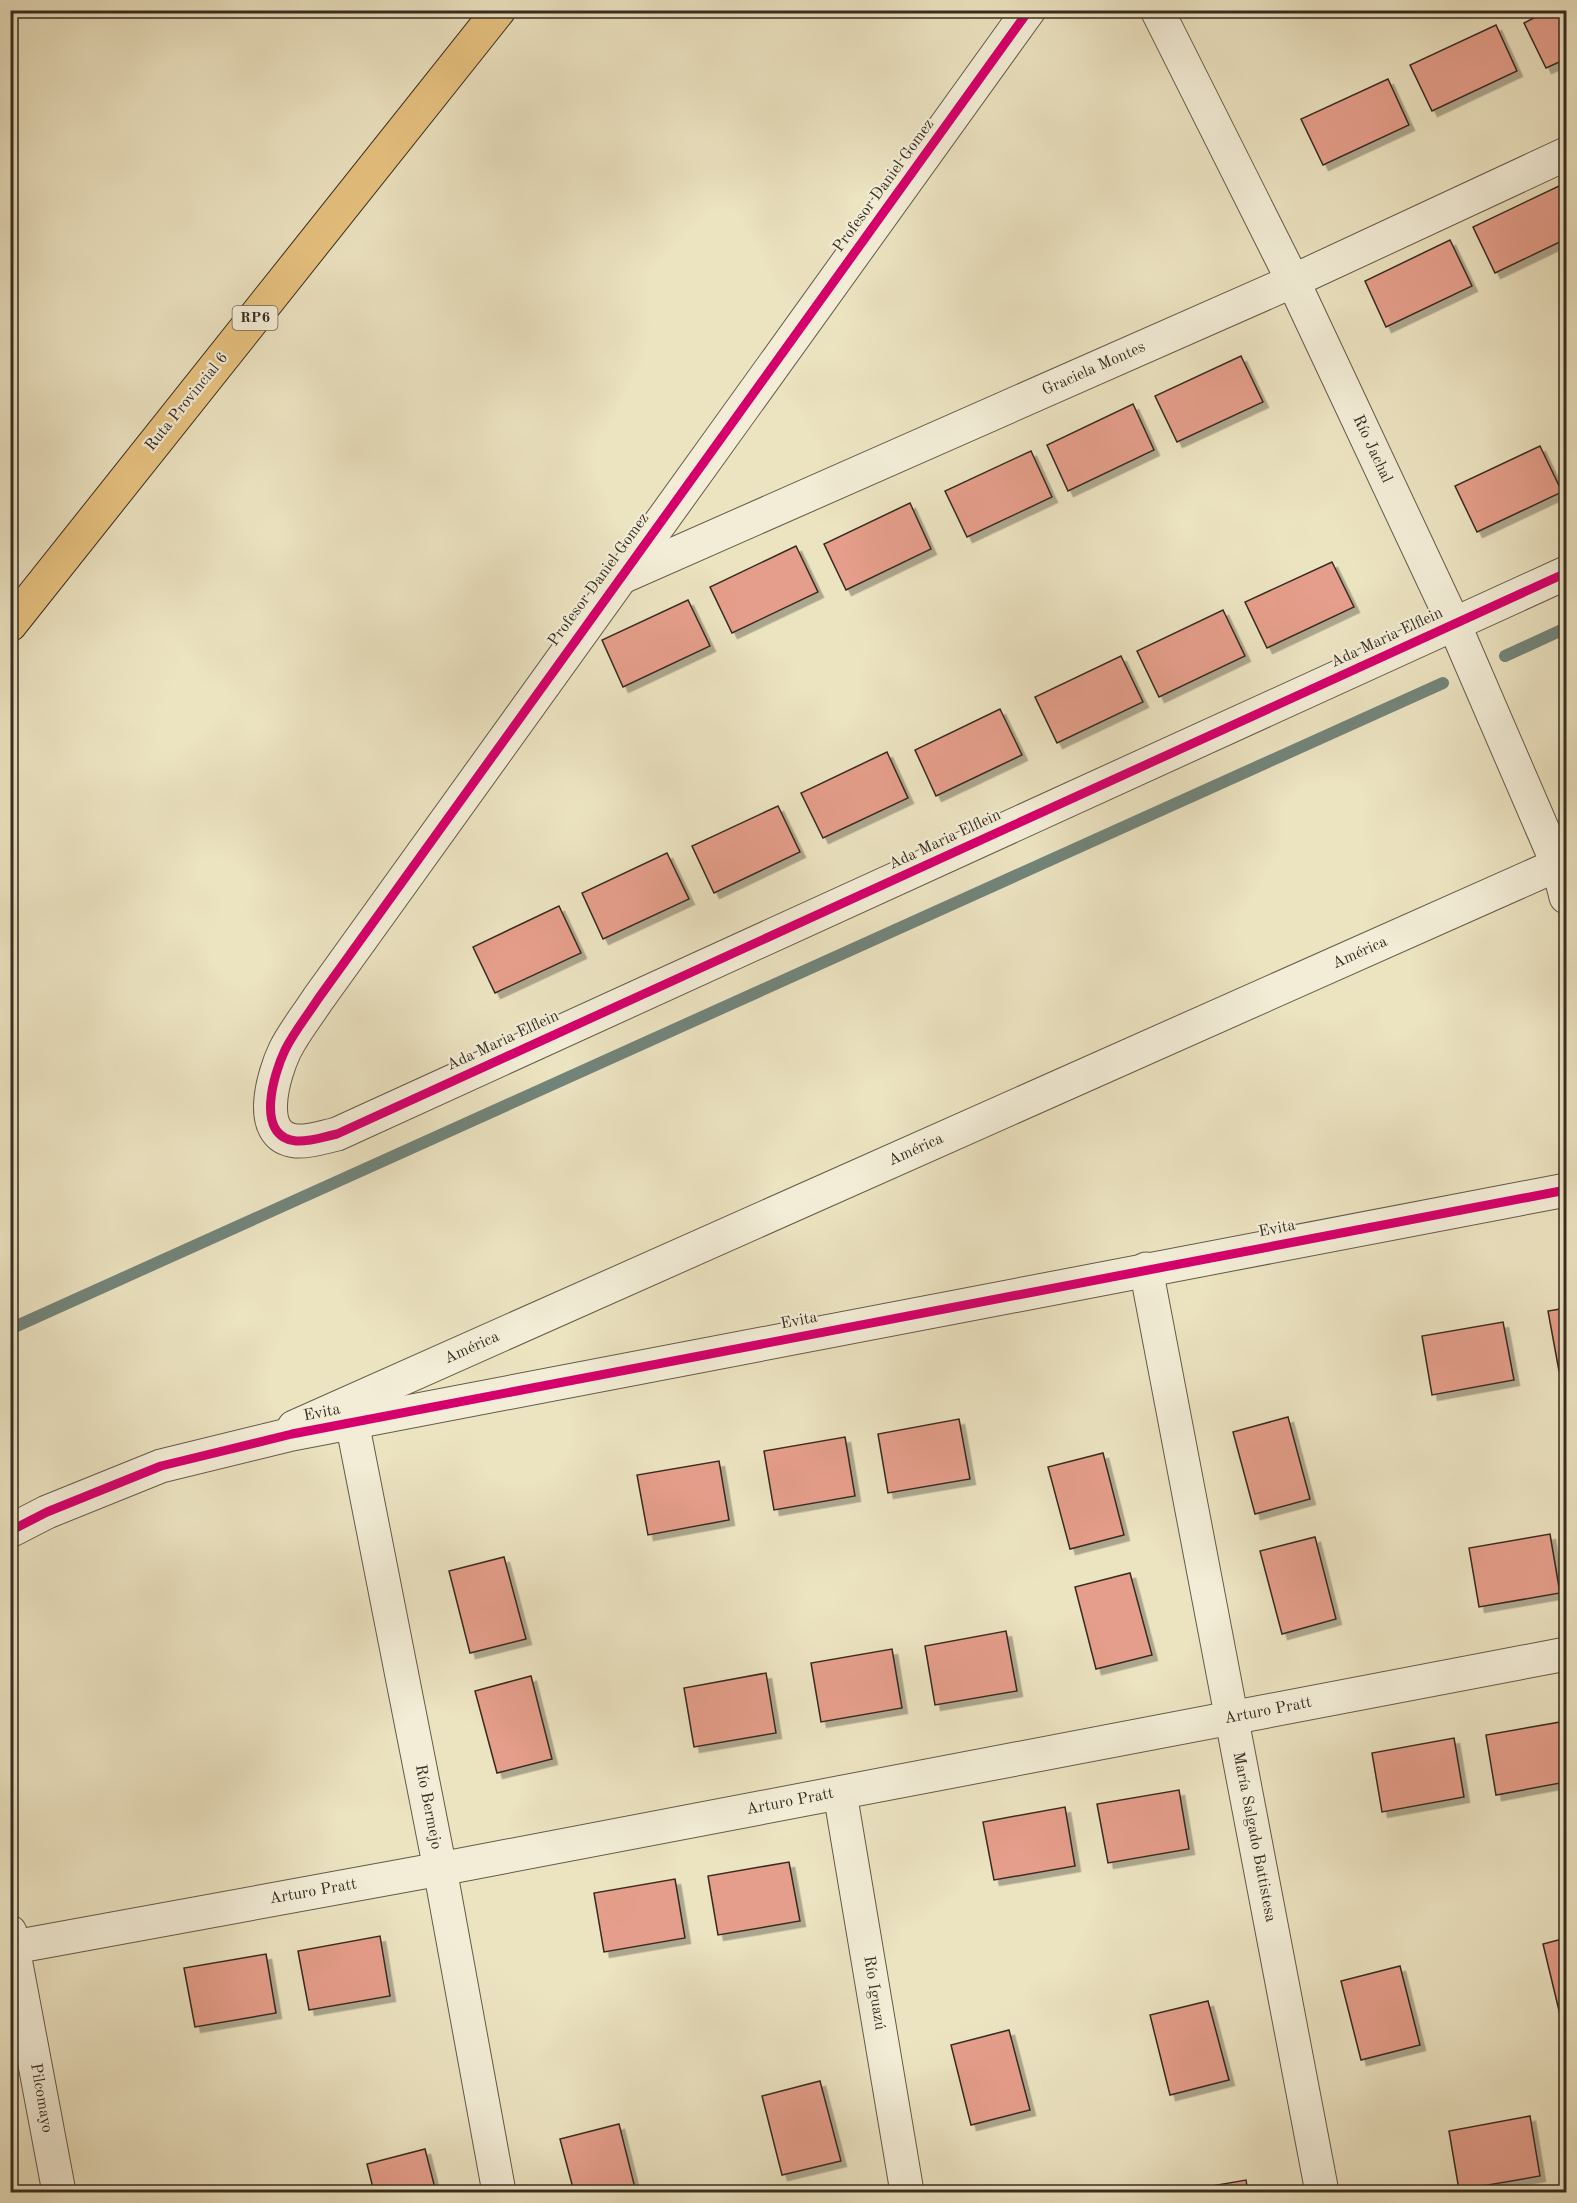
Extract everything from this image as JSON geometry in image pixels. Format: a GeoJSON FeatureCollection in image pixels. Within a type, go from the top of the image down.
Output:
{"type":"FeatureCollection","features":[{"type":"Feature","properties":{"kind":"main road","name":"Ruta Provincial 6"},"geometry":{"type":"LineString","coordinates":[[10,625],[499,10]]}},
{"type":"Feature","properties":{"kind":"street"},"geometry":{"type":"LineString","coordinates":[[994,10],[1006,41]]}},
{"type":"Feature","properties":{"kind":"street","name":"Profesor Daniel Gomez"},"geometry":{"type":"LineString","coordinates":[[337,1134],[294,1141],[284,1137],[274,1127],[269,1103],[285,1050],[324,989],[1029,10]]}},
{"type":"Feature","properties":{"kind":"street","name":"Río Jachal"},"geometry":{"type":"LineString","coordinates":[[1158,10],[1293,281],[1454,624],[1562,863],[1566,897]]}},
{"type":"Feature","properties":{"kind":"street","name":"Graciela Montes"},"geometry":{"type":"LineString","coordinates":[[618,579],[1293,281],[1566,154]]}},
{"type":"Feature","properties":{"kind":"street","name":"Ada Maria Elflein"},"geometry":{"type":"LineString","coordinates":[[337,1134],[1566,573]]}},
{"type":"Feature","properties":{"kind":"street","name":"América"},"geometry":{"type":"LineString","coordinates":[[265,1440],[1562,863]]}},
{"type":"Feature","properties":{"kind":"street","name":"Evita"},"geometry":{"type":"LineString","coordinates":[[10,1531],[46,1512],[161,1466],[265,1440],[1566,1190]]}},
{"type":"Feature","properties":{"kind":"street","name":"María Salgado Battistesa"},"geometry":{"type":"LineString","coordinates":[[1146,1269],[1322,2193]]}},
{"type":"Feature","properties":{"kind":"street","name":"Río Bermejo"},"geometry":{"type":"LineString","coordinates":[[352,1422],[440,1869],[499,2193]]}},
{"type":"Feature","properties":{"kind":"street","name":"Arturo Pratt"},"geometry":{"type":"LineString","coordinates":[[12,1940],[440,1869],[1566,1654]]}},
{"type":"Feature","properties":{"kind":"street","name":"Río Iguazú"},"geometry":{"type":"LineString","coordinates":[[840,1793],[907,2193]]}},
{"type":"Feature","properties":{"kind":"street","name":"Pilcomayo"},"geometry":{"type":"LineString","coordinates":[[12,1940],[59,2193]]}},
{"type":"Feature","properties":{"kind":"building"},"geometry":{"type":"Polygon","coordinates":[[[1549,10],[1566,10],[1566,59],[1546,68],[1524,23],[1549,10]]]}},
{"type":"Feature","properties":{"kind":"building"},"geometry":{"type":"Polygon","coordinates":[[[1496,25],[1517,71],[1432,111],[1410,65],[1496,25]]]}},
{"type":"Feature","properties":{"kind":"building"},"geometry":{"type":"Polygon","coordinates":[[[1388,79],[1409,125],[1323,165],[1301,119],[1388,79]]]}},
{"type":"Feature","properties":{"kind":"building"},"geometry":{"type":"Polygon","coordinates":[[[1559,186],[1566,203],[1566,239],[1495,273],[1473,227],[1559,186]]]}},
{"type":"Feature","properties":{"kind":"building"},"geometry":{"type":"Polygon","coordinates":[[[1450,240],[1472,286],[1386,327],[1365,281],[1450,240]]]}},
{"type":"Feature","properties":{"kind":"building"},"geometry":{"type":"Polygon","coordinates":[[[1241,356],[1263,402],[1177,442],[1155,396],[1241,356]]]}},
{"type":"Feature","properties":{"kind":"building"},"geometry":{"type":"Polygon","coordinates":[[[1133,404],[1154,450],[1068,491],[1047,445],[1133,404]]]}},
{"type":"Feature","properties":{"kind":"building"},"geometry":{"type":"Polygon","coordinates":[[[1540,446],[1562,492],[1477,532],[1455,486],[1540,446]]]}},
{"type":"Feature","properties":{"kind":"building"},"geometry":{"type":"Polygon","coordinates":[[[1031,451],[1052,497],[967,537],[945,491],[1031,451]]]}},
{"type":"Feature","properties":{"kind":"building"},"geometry":{"type":"Polygon","coordinates":[[[910,503],[931,549],[846,590],[824,544],[910,503]]]}},
{"type":"Feature","properties":{"kind":"building"},"geometry":{"type":"Polygon","coordinates":[[[796,546],[818,592],[732,633],[710,587],[796,546]]]}},
{"type":"Feature","properties":{"kind":"building"},"geometry":{"type":"Polygon","coordinates":[[[1332,562],[1354,607],[1267,648],[1245,602],[1332,562]]]}},
{"type":"Feature","properties":{"kind":"building"},"geometry":{"type":"Polygon","coordinates":[[[688,600],[710,646],[623,687],[602,640],[688,600]]]}},
{"type":"Feature","properties":{"kind":"building"},"geometry":{"type":"Polygon","coordinates":[[[1223,610],[1245,656],[1159,697],[1137,651],[1223,610]]]}},
{"type":"Feature","properties":{"kind":"building"},"geometry":{"type":"Polygon","coordinates":[[[1121,656],[1143,702],[1057,743],[1035,697],[1121,656]]]}},
{"type":"Feature","properties":{"kind":"building"},"geometry":{"type":"Polygon","coordinates":[[[1000,709],[1022,755],[936,796],[915,750],[1000,709]]]}},
{"type":"Feature","properties":{"kind":"building"},"geometry":{"type":"Polygon","coordinates":[[[887,752],[908,798],[823,838],[801,793],[887,752]]]}},
{"type":"Feature","properties":{"kind":"building"},"geometry":{"type":"Polygon","coordinates":[[[778,806],[800,852],[714,893],[692,846],[778,806]]]}},
{"type":"Feature","properties":{"kind":"building"},"geometry":{"type":"Polygon","coordinates":[[[667,853],[689,899],[603,939],[582,893],[667,853]]]}},
{"type":"Feature","properties":{"kind":"building"},"geometry":{"type":"Polygon","coordinates":[[[559,906],[581,953],[495,993],[473,947],[559,906]]]}},
{"type":"Feature","properties":{"kind":"building"},"geometry":{"type":"Polygon","coordinates":[[[1566,1308],[1566,1369],[1559,1371],[1548,1311],[1566,1308]]]}},
{"type":"Feature","properties":{"kind":"building"},"geometry":{"type":"Polygon","coordinates":[[[1503,1322],[1514,1380],[1432,1395],[1422,1336],[1503,1322]]]}},
{"type":"Feature","properties":{"kind":"building"},"geometry":{"type":"Polygon","coordinates":[[[1288,1417],[1310,1499],[1255,1514],[1233,1432],[1288,1417]]]}},
{"type":"Feature","properties":{"kind":"building"},"geometry":{"type":"Polygon","coordinates":[[[959,1419],[970,1479],[888,1493],[878,1434],[959,1419]]]}},
{"type":"Feature","properties":{"kind":"building"},"geometry":{"type":"Polygon","coordinates":[[[845,1437],[855,1496],[774,1510],[764,1451],[845,1437]]]}},
{"type":"Feature","properties":{"kind":"building"},"geometry":{"type":"Polygon","coordinates":[[[1103,1453],[1124,1535],[1070,1549],[1048,1467],[1103,1453]]]}},
{"type":"Feature","properties":{"kind":"building"},"geometry":{"type":"Polygon","coordinates":[[[719,1461],[729,1520],[648,1535],[637,1475],[719,1461]]]}},
{"type":"Feature","properties":{"kind":"building"},"geometry":{"type":"Polygon","coordinates":[[[1550,1534],[1560,1593],[1479,1607],[1469,1548],[1550,1534]]]}},
{"type":"Feature","properties":{"kind":"building"},"geometry":{"type":"Polygon","coordinates":[[[1315,1537],[1336,1619],[1282,1634],[1260,1551],[1315,1537]]]}},
{"type":"Feature","properties":{"kind":"building"},"geometry":{"type":"Polygon","coordinates":[[[504,1557],[526,1639],[470,1653],[449,1571],[504,1557]]]}},
{"type":"Feature","properties":{"kind":"building"},"geometry":{"type":"Polygon","coordinates":[[[1130,1573],[1152,1655],[1096,1669],[1075,1587],[1130,1573]]]}},
{"type":"Feature","properties":{"kind":"building"},"geometry":{"type":"Polygon","coordinates":[[[1006,1631],[1017,1691],[935,1705],[925,1646],[1006,1631]]]}},
{"type":"Feature","properties":{"kind":"building"},"geometry":{"type":"Polygon","coordinates":[[[892,1649],[902,1708],[821,1722],[811,1663],[892,1649]]]}},
{"type":"Feature","properties":{"kind":"building"},"geometry":{"type":"Polygon","coordinates":[[[766,1673],[776,1733],[694,1747],[684,1688],[766,1673]]]}},
{"type":"Feature","properties":{"kind":"building"},"geometry":{"type":"Polygon","coordinates":[[[531,1676],[552,1759],[497,1773],[475,1691],[531,1676]]]}},
{"type":"Feature","properties":{"kind":"building"},"geometry":{"type":"Polygon","coordinates":[[[1566,1721],[1566,1782],[1496,1795],[1486,1735],[1566,1721]]]}},
{"type":"Feature","properties":{"kind":"building"},"geometry":{"type":"Polygon","coordinates":[[[1454,1738],[1464,1797],[1382,1812],[1372,1753],[1454,1738]]]}},
{"type":"Feature","properties":{"kind":"building"},"geometry":{"type":"Polygon","coordinates":[[[1179,1790],[1189,1849],[1108,1863],[1097,1804],[1179,1790]]]}},
{"type":"Feature","properties":{"kind":"building"},"geometry":{"type":"Polygon","coordinates":[[[1065,1807],[1075,1866],[994,1880],[983,1822],[1065,1807]]]}},
{"type":"Feature","properties":{"kind":"building"},"geometry":{"type":"Polygon","coordinates":[[[789,1862],[800,1921],[718,1935],[708,1876],[789,1862]]]}},
{"type":"Feature","properties":{"kind":"building"},"geometry":{"type":"Polygon","coordinates":[[[675,1879],[685,1938],[604,1952],[594,1893],[675,1879]]]}},
{"type":"Feature","properties":{"kind":"building"},"geometry":{"type":"Polygon","coordinates":[[[380,1936],[390,1996],[309,2010],[298,1951],[380,1936]]]}},
{"type":"Feature","properties":{"kind":"building"},"geometry":{"type":"Polygon","coordinates":[[[1566,1938],[1566,2022],[1562,2023],[1543,1944],[1566,1938]]]}},
{"type":"Feature","properties":{"kind":"building"},"geometry":{"type":"Polygon","coordinates":[[[266,1954],[276,2013],[195,2027],[184,1968],[266,1954]]]}},
{"type":"Feature","properties":{"kind":"building"},"geometry":{"type":"Polygon","coordinates":[[[1400,1966],[1420,2045],[1361,2060],[1341,1981],[1400,1966]]]}},
{"type":"Feature","properties":{"kind":"building"},"geometry":{"type":"Polygon","coordinates":[[[1208,2001],[1229,2080],[1170,2095],[1150,2015],[1208,2001]]]}},
{"type":"Feature","properties":{"kind":"building"},"geometry":{"type":"Polygon","coordinates":[[[1009,2030],[1030,2110],[971,2125],[951,2045],[1009,2030]]]}},
{"type":"Feature","properties":{"kind":"building"},"geometry":{"type":"Polygon","coordinates":[[[820,2081],[841,2161],[782,2175],[762,2096],[820,2081]]]}},
{"type":"Feature","properties":{"kind":"building"},"geometry":{"type":"Polygon","coordinates":[[[1530,2116],[1540,2176],[1459,2190],[1449,2131],[1530,2116]]]}},
{"type":"Feature","properties":{"kind":"building"},"geometry":{"type":"Polygon","coordinates":[[[619,2124],[636,2192],[574,2192],[560,2139],[619,2124]]]}},
{"type":"Feature","properties":{"kind":"building"},"geometry":{"type":"Polygon","coordinates":[[[425,2149],[436,2192],[374,2192],[367,2164],[425,2149]]]}},
{"type":"Feature","properties":{"kind":"building"},"geometry":{"type":"Polygon","coordinates":[[[1246,2180],[1248,2192],[1177,2192],[1246,2180]]]}},
{"type":"Feature","properties":{"kind":"waterway"},"geometry":{"type":"LineString","coordinates":[[1505,656],[1566,628]]}},
{"type":"Feature","properties":{"kind":"waterway"},"geometry":{"type":"LineString","coordinates":[[10,1329],[1443,683]]}},
{"type":"Feature","properties":{"kind":"cycle path"},"geometry":{"type":"LineString","coordinates":[[1029,10],[296,1030],[276,1073],[271,1103],[271,1117],[275,1128],[283,1137],[301,1141],[337,1134],[1566,573]]}},
{"type":"Feature","properties":{"kind":"cycle path"},"geometry":{"type":"LineString","coordinates":[[10,1531],[47,1512],[161,1466],[292,1434],[1566,1190]]}}]}
